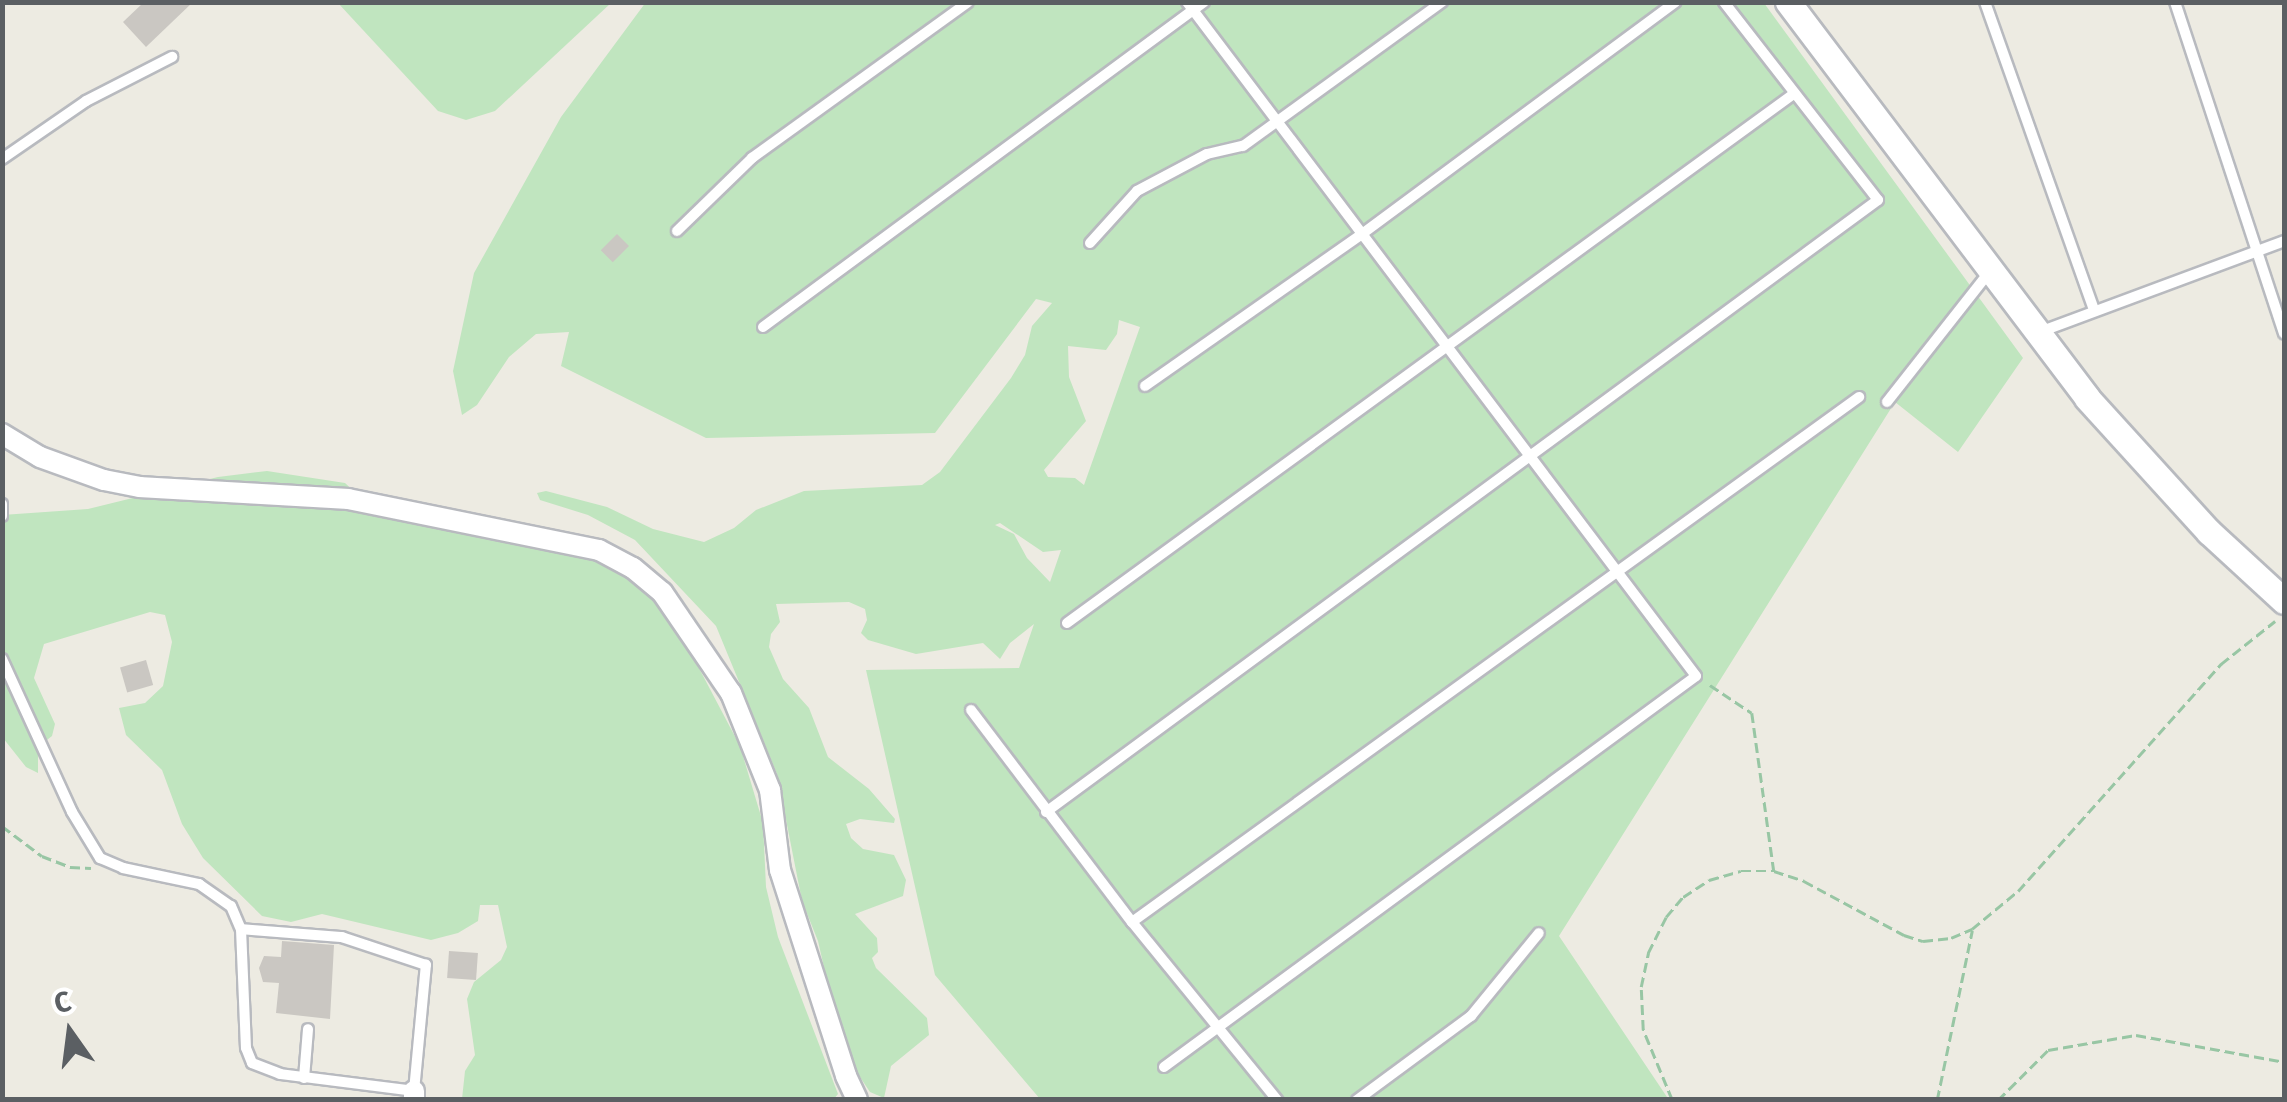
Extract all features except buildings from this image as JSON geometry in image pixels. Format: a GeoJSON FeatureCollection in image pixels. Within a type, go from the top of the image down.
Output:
{"type":"FeatureCollection","features":[{"type":"Feature","properties":{"kind":"street"},"geometry":{"type":"LineString","coordinates":[[1788,2],[2037,332],[2142,462],[2284,601]]}},
{"type":"Feature","properties":{"kind":"street"},"geometry":{"type":"LineString","coordinates":[[2,434],[40,457],[104,480],[140,487],[348,500],[599,550],[633,568],[662,592],[730,693],[770,790],[780,870],[846,1076],[858,1100]]}},
{"type":"Feature","properties":{"kind":"lane"},"geometry":{"type":"LineString","coordinates":[[677,230],[752,158],[968,2]]}},
{"type":"Feature","properties":{"kind":"lane"},"geometry":{"type":"LineString","coordinates":[[763,327],[1190,6],[1204,2]]}},
{"type":"Feature","properties":{"kind":"lane"},"geometry":{"type":"LineString","coordinates":[[1090,243],[1137,191],[1206,154],[1242,146],[1442,2]]}},
{"type":"Feature","properties":{"kind":"lane"},"geometry":{"type":"LineString","coordinates":[[1145,386],[1362,234],[1676,2]]}},
{"type":"Feature","properties":{"kind":"lane"},"geometry":{"type":"LineString","coordinates":[[1046,812],[1878,200],[1724,2]]}},
{"type":"Feature","properties":{"kind":"lane"},"geometry":{"type":"LineString","coordinates":[[1986,2],[2094,310]]}},
{"type":"Feature","properties":{"kind":"lane"},"geometry":{"type":"LineString","coordinates":[[2174,2],[2284,334]]}},
{"type":"Feature","properties":{"kind":"lane"},"geometry":{"type":"LineString","coordinates":[[1164,1067],[1696,676],[1190,6]]}},
{"type":"Feature","properties":{"kind":"lane"},"geometry":{"type":"LineString","coordinates":[[2,159],[86,101],[172,57]]}},
{"type":"Feature","properties":{"kind":"lane"},"geometry":{"type":"LineString","coordinates":[[1067,622],[1795,93]]}},
{"type":"Feature","properties":{"kind":"lane"},"geometry":{"type":"LineString","coordinates":[[2037,332],[2284,241]]}},
{"type":"Feature","properties":{"kind":"lane"},"geometry":{"type":"LineString","coordinates":[[1887,402],[1990,270]]}},
{"type":"Feature","properties":{"kind":"lane"},"geometry":{"type":"LineString","coordinates":[[1132,922],[1859,397]]}},
{"type":"Feature","properties":{"kind":"lane"},"geometry":{"type":"LineString","coordinates":[[2,504],[2,516]]}},
{"type":"Feature","properties":{"kind":"lane"},"geometry":{"type":"LineString","coordinates":[[2,659],[87,841],[100,858],[122,868],[199,884],[231,906],[241,929],[246,1048],[252,1062],[264,1069],[304,1078],[414,1095],[426,965],[342,937],[241,929]]}},
{"type":"Feature","properties":{"kind":"lane"},"geometry":{"type":"LineString","coordinates":[[971,710],[1132,922],[1220,1026],[1276,1100]]}},
{"type":"Feature","properties":{"kind":"lane"},"geometry":{"type":"LineString","coordinates":[[1357,1100],[1471,1016],[1539,933]]}},
{"type":"Feature","properties":{"kind":"lane"},"geometry":{"type":"LineString","coordinates":[[304,1078],[308,1029]]}},
{"type":"Feature","properties":{"kind":"path"},"geometry":{"type":"LineString","coordinates":[[1672,1100],[1643,1030],[1642,986],[1648,954],[1666,916],[1683,897],[1709,880],[1741,870],[1774,872],[1804,881],[1904,936],[1924,941],[1951,938],[1972,929],[2018,891],[2221,664],[2284,614]]}},
{"type":"Feature","properties":{"kind":"path"},"geometry":{"type":"LineString","coordinates":[[1696,676],[1752,714],[1774,872]]}},
{"type":"Feature","properties":{"kind":"path"},"geometry":{"type":"LineString","coordinates":[[2,826],[42,856],[70,867],[122,868]]}},
{"type":"Feature","properties":{"kind":"path"},"geometry":{"type":"LineString","coordinates":[[1936,1100],[1972,929]]}},
{"type":"Feature","properties":{"kind":"path"},"geometry":{"type":"LineString","coordinates":[[1998,1100],[2048,1050],[2136,1035],[2284,1062]]}},
{"type":"Feature","properties":{"kind":"green space"},"geometry":{"type":"Polygon","coordinates":[[[646,2],[1764,3],[2023,358],[1958,452],[1895,402],[1559,936],[1669,1100],[1040,1099],[935,975],[866,670],[1019,668],[1034,624],[1010,643],[1000,659],[983,643],[916,654],[868,640],[861,633],[867,620],[865,609],[849,602],[776,604],[780,622],[771,634],[769,647],[783,679],[809,708],[828,757],[869,789],[895,819],[894,823],[860,819],[846,824],[851,838],[863,849],[894,855],[906,880],[903,896],[855,914],[877,938],[878,952],[872,958],[876,968],[927,1018],[929,1035],[891,1066],[884,1098],[870,1092],[848,1059],[818,941],[802,901],[777,774],[716,626],[635,540],[588,515],[540,500],[537,493],[546,491],[607,507],[653,529],[704,542],[734,528],[756,510],[804,491],[922,485],[940,472],[1011,378],[1025,355],[1032,326],[1052,303],[1036,299],[935,433],[706,438],[561,366],[569,332],[536,334],[509,357],[477,405],[462,415],[453,371],[474,273],[561,117],[646,2]],[[1119,320],[1117,334],[1106,350],[1068,346],[1069,377],[1086,421],[1044,470],[1048,477],[1075,478],[1084,485],[1140,327],[1119,320]],[[1000,523],[995,525],[1014,534],[1027,558],[1050,582],[1061,550],[1043,552],[1000,523]]]}},
{"type":"Feature","properties":{"kind":"green space"},"geometry":{"type":"Polygon","coordinates":[[[338,3],[611,3],[495,111],[466,120],[438,111],[338,3]]]}},
{"type":"Feature","properties":{"kind":"green space"},"geometry":{"type":"Polygon","coordinates":[[[267,471],[345,483],[359,496],[567,544],[640,584],[672,617],[740,746],[763,823],[766,887],[778,937],[838,1094],[833,1100],[462,1099],[465,1071],[475,1055],[467,999],[474,982],[501,960],[507,947],[498,905],[480,905],[478,921],[458,933],[431,940],[322,914],[291,922],[262,916],[203,858],[182,824],[162,770],[126,735],[119,708],[145,703],[163,686],[172,642],[165,615],[150,612],[44,644],[34,678],[55,724],[52,736],[38,747],[38,773],[26,767],[3,738],[2,515],[88,509],[218,477],[267,471]]]}}]}
